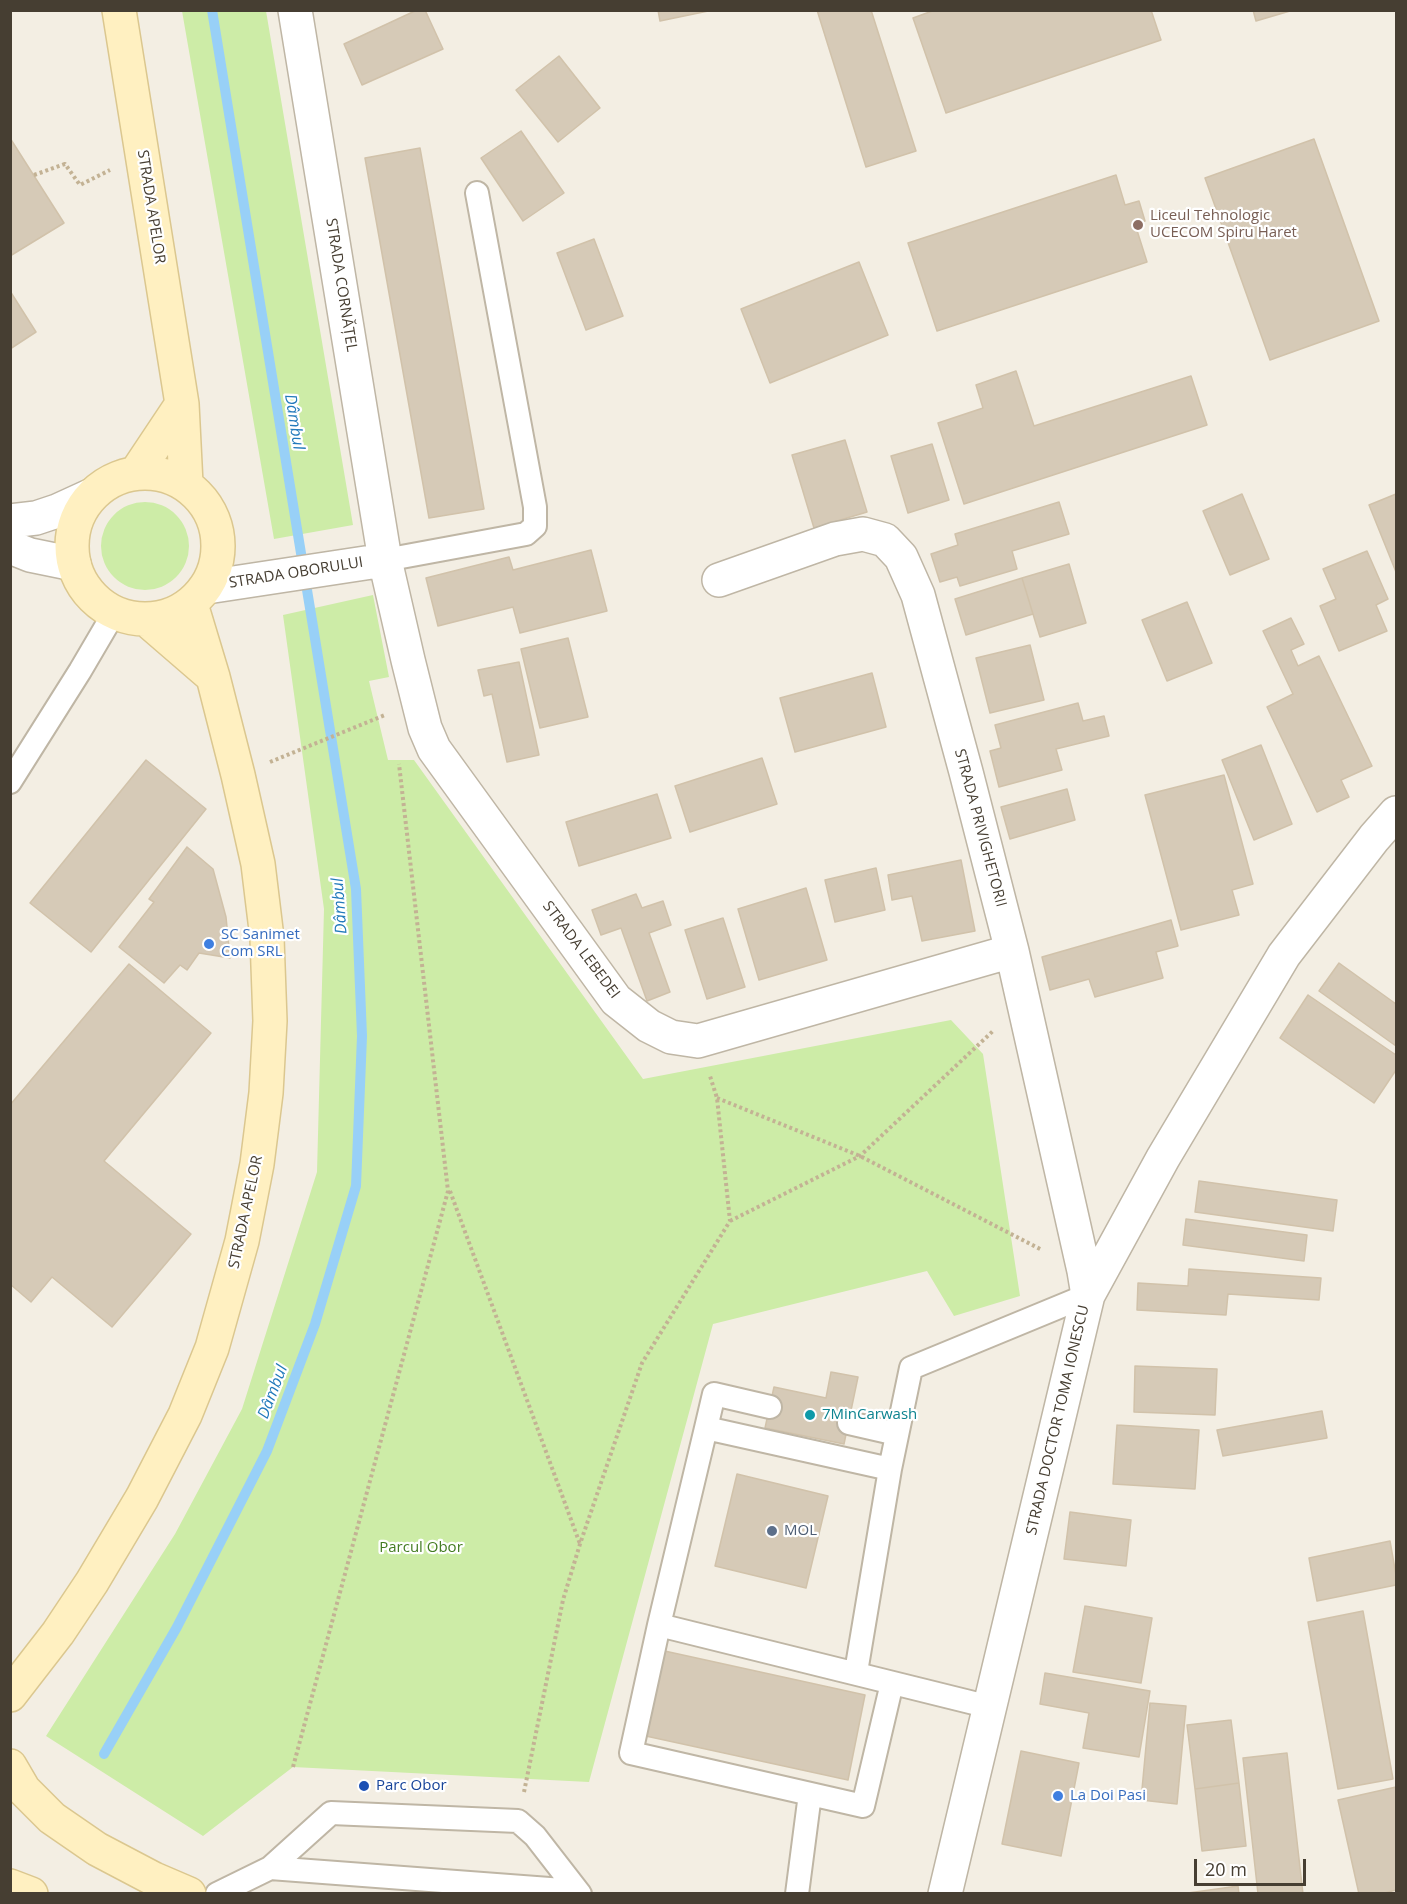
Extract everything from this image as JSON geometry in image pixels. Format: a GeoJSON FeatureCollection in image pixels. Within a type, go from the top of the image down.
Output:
{"type":"FeatureCollection","features":[{"type":"Feature","properties":{"kind":"street","name":"STRADA APELOR"},"geometry":{"type":"LineString","coordinates":[[119,10],[182,404],[186,484]]}},
{"type":"Feature","properties":{"kind":"street","name":"STRADA CORNĂȚEL"},"geometry":{"type":"LineString","coordinates":[[303,12],[376,561]]}},
{"type":"Feature","properties":{"kind":"street"},"geometry":{"type":"LineString","coordinates":[[136,473],[182,404]]}},
{"type":"Feature","properties":{"kind":"street"},"geometry":{"type":"LineString","coordinates":[[10,521],[36,518],[57,511],[92,495],[112,480],[136,473],[163,474],[186,484],[202,500],[214,520],[219,543],[216,566],[199,596],[171,615],[147,620],[114,613],[96,601],[82,584],[74,564],[72,539],[78,515],[92,495]]}},
{"type":"Feature","properties":{"kind":"street","name":"STRADA PRIVIGHETORII"},"geometry":{"type":"LineString","coordinates":[[719,580],[835,539],[863,534],[885,540],[901,557],[918,595],[1025,1002],[1086,1283]]}},
{"type":"Feature","properties":{"kind":"street"},"geometry":{"type":"LineString","coordinates":[[10,547],[30,555],[74,564]]}},
{"type":"Feature","properties":{"kind":"street","name":"STRADA OBORULUI"},"geometry":{"type":"LineString","coordinates":[[199,596],[261,579],[376,561]]}},
{"type":"Feature","properties":{"kind":"street","name":"STRADA LEBEDEI"},"geometry":{"type":"LineString","coordinates":[[376,561],[425,728],[434,749],[616,1000],[649,1026],[671,1037],[698,1041],[1012,951]]}},
{"type":"Feature","properties":{"kind":"street","name":"STRADA APELOR"},"geometry":{"type":"LineString","coordinates":[[10,1695],[58,1633],[92,1582],[142,1498],[185,1415],[212,1348],[242,1241],[257,1164],[266,1093],[270,1022],[267,938],[258,864],[213,677],[199,596]]}},
{"type":"Feature","properties":{"kind":"street"},"geometry":{"type":"LineString","coordinates":[[147,620],[213,677]]}},
{"type":"Feature","properties":{"kind":"street","name":"STRADA DOCTOR TOMA IONESCU"},"geometry":{"type":"LineString","coordinates":[[945,1893],[990,1707],[1086,1283],[1284,955],[1396,813]]}},
{"type":"Feature","properties":{"kind":"street"},"geometry":{"type":"LineString","coordinates":[[10,1766],[24,1790],[52,1818],[97,1849],[154,1879],[189,1893]]}},
{"type":"Feature","properties":{"kind":"street"},"geometry":{"type":"LineString","coordinates":[[10,1886],[31,1893]]}},
{"type":"Feature","properties":{"kind":"lane"},"geometry":{"type":"LineString","coordinates":[[376,561],[526,534],[535,526],[535,507],[477,193]]}},
{"type":"Feature","properties":{"kind":"lane"},"geometry":{"type":"LineString","coordinates":[[10,782],[114,613]]}},
{"type":"Feature","properties":{"kind":"lane"},"geometry":{"type":"LineString","coordinates":[[856,1672],[890,1468],[911,1368],[1086,1283]]}},
{"type":"Feature","properties":{"kind":"lane"},"geometry":{"type":"LineString","coordinates":[[770,1407],[714,1394],[631,1753],[863,1806],[892,1683]]}},
{"type":"Feature","properties":{"kind":"lane"},"geometry":{"type":"LineString","coordinates":[[849,1423],[897,1434]]}},
{"type":"Feature","properties":{"kind":"lane"},"geometry":{"type":"LineString","coordinates":[[706,1428],[890,1468]]}},
{"type":"Feature","properties":{"kind":"lane"},"geometry":{"type":"LineString","coordinates":[[659,1625],[990,1707]]}},
{"type":"Feature","properties":{"kind":"lane"},"geometry":{"type":"LineString","coordinates":[[797,1893],[810,1794]]}},
{"type":"Feature","properties":{"kind":"lane"},"geometry":{"type":"LineString","coordinates":[[217,1893],[270,1868],[331,1813],[518,1821],[535,1836],[578,1892]]}},
{"type":"Feature","properties":{"kind":"lane"},"geometry":{"type":"LineString","coordinates":[[270,1868],[578,1892]]}},
{"type":"Feature","properties":{"kind":"path"},"geometry":{"type":"LineString","coordinates":[[34,175],[65,164],[80,185],[143,154]]}},
{"type":"Feature","properties":{"kind":"path"},"geometry":{"type":"LineString","coordinates":[[290,754],[363,725]]}},
{"type":"Feature","properties":{"kind":"path"},"geometry":{"type":"LineString","coordinates":[[293,1767],[448,1191],[399,760],[425,728]]}},
{"type":"Feature","properties":{"kind":"path"},"geometry":{"type":"LineString","coordinates":[[518,1821],[563,1600],[642,1363],[730,1221],[860,1156],[1025,1002]]}},
{"type":"Feature","properties":{"kind":"path"},"geometry":{"type":"LineString","coordinates":[[698,1041],[717,1098],[730,1221]]}},
{"type":"Feature","properties":{"kind":"path"},"geometry":{"type":"LineString","coordinates":[[717,1098],[860,1156],[1086,1283]]}},
{"type":"Feature","properties":{"kind":"path"},"geometry":{"type":"LineString","coordinates":[[447,1185],[580,1544]]}},
{"type":"Feature","properties":{"kind":"green space"},"geometry":{"type":"Polygon","coordinates":[[[182,11],[266,11],[353,525],[274,539],[182,11]]]}},
{"type":"Feature","properties":{"kind":"green space"},"geometry":{"type":"Polygon","coordinates":[[[145,502],[162,506],[176,515],[185,529],[189,546],[185,563],[176,577],[162,586],[145,590],[128,586],[114,577],[105,563],[101,546],[105,529],[114,515],[128,506],[145,502]]]}},
{"type":"Feature","properties":{"kind":"green space","name":"Parcul Obor"},"geometry":{"type":"Polygon","coordinates":[[[373,595],[389,677],[369,681],[388,760],[414,760],[643,1079],[951,1020],[983,1054],[1020,1296],[954,1316],[927,1271],[713,1324],[589,1782],[293,1767],[203,1836],[46,1736],[175,1534],[242,1409],[317,1172],[324,909],[283,615],[373,595]]]}},
{"type":"Feature","properties":{"kind":"building"},"geometry":{"type":"Polygon","coordinates":[[[417,10],[425,10],[443,49],[362,85],[344,44],[417,10]]]}},
{"type":"Feature","properties":{"kind":"building"},"geometry":{"type":"Polygon","coordinates":[[[658,10],[713,10],[660,21],[658,10]]]}},
{"type":"Feature","properties":{"kind":"building"},"geometry":{"type":"Polygon","coordinates":[[[817,10],[871,10],[916,151],[866,167],[817,10]]]}},
{"type":"Feature","properties":{"kind":"building"},"geometry":{"type":"Polygon","coordinates":[[[935,10],[1151,10],[1161,40],[946,113],[913,18],[935,10]]]}},
{"type":"Feature","properties":{"kind":"building"},"geometry":{"type":"Polygon","coordinates":[[[1253,10],[1290,10],[1290,11],[1256,21],[1253,10]]]}},
{"type":"Feature","properties":{"kind":"building"},"geometry":{"type":"Polygon","coordinates":[[[559,56],[600,108],[558,142],[516,90],[559,56]]]}},
{"type":"Feature","properties":{"kind":"building"},"geometry":{"type":"Polygon","coordinates":[[[521,131],[564,193],[523,221],[481,158],[521,131]]]}},
{"type":"Feature","properties":{"kind":"building"},"geometry":{"type":"Polygon","coordinates":[[[10,138],[64,223],[10,256],[10,138]]]}},
{"type":"Feature","properties":{"kind":"building"},"geometry":{"type":"Polygon","coordinates":[[[1314,139],[1379,321],[1270,360],[1205,178],[1314,139]]]}},
{"type":"Feature","properties":{"kind":"building"},"geometry":{"type":"Polygon","coordinates":[[[420,148],[484,509],[429,518],[365,158],[420,148]]]}},
{"type":"Feature","properties":{"kind":"building"},"geometry":{"type":"Polygon","coordinates":[[[1116,175],[1125,205],[1139,201],[1145,221],[1135,224],[1147,262],[937,331],[908,243],[1116,175]]]}},
{"type":"Feature","properties":{"kind":"building"},"geometry":{"type":"Polygon","coordinates":[[[594,239],[623,316],[586,330],[557,253],[594,239]]]}},
{"type":"Feature","properties":{"kind":"building"},"geometry":{"type":"Polygon","coordinates":[[[859,262],[888,335],[770,383],[741,309],[859,262]]]}},
{"type":"Feature","properties":{"kind":"building"},"geometry":{"type":"Polygon","coordinates":[[[10,291],[36,332],[10,349],[10,291]]]}},
{"type":"Feature","properties":{"kind":"building"},"geometry":{"type":"Polygon","coordinates":[[[1016,371],[1034,426],[1191,376],[1207,425],[964,504],[938,423],[983,408],[976,385],[1016,371]]]}},
{"type":"Feature","properties":{"kind":"building"},"geometry":{"type":"Polygon","coordinates":[[[845,440],[867,512],[814,528],[792,455],[845,440]]]}},
{"type":"Feature","properties":{"kind":"building"},"geometry":{"type":"Polygon","coordinates":[[[932,444],[949,500],[908,513],[891,456],[932,444]]]}},
{"type":"Feature","properties":{"kind":"building"},"geometry":{"type":"Polygon","coordinates":[[[1242,494],[1269,559],[1230,575],[1203,511],[1242,494]]]}},
{"type":"Feature","properties":{"kind":"building"},"geometry":{"type":"Polygon","coordinates":[[[1396,494],[1396,572],[1369,505],[1396,494]]]}},
{"type":"Feature","properties":{"kind":"building"},"geometry":{"type":"Polygon","coordinates":[[[1059,502],[1069,534],[1012,551],[1017,569],[960,586],[957,577],[940,582],[931,554],[958,545],[955,534],[1059,502]]]}},
{"type":"Feature","properties":{"kind":"building"},"geometry":{"type":"Polygon","coordinates":[[[591,550],[607,611],[520,633],[513,607],[438,626],[426,578],[509,557],[513,570],[591,550]]]}},
{"type":"Feature","properties":{"kind":"building"},"geometry":{"type":"Polygon","coordinates":[[[1367,551],[1388,599],[1376,605],[1387,631],[1339,651],[1320,606],[1336,599],[1323,569],[1367,551]]]}},
{"type":"Feature","properties":{"kind":"building"},"geometry":{"type":"Polygon","coordinates":[[[1069,564],[1086,623],[1040,637],[1022,578],[1069,564]]]}},
{"type":"Feature","properties":{"kind":"building"},"geometry":{"type":"Polygon","coordinates":[[[1022,578],[1033,614],[966,635],[955,599],[1022,578]]]}},
{"type":"Feature","properties":{"kind":"building"},"geometry":{"type":"Polygon","coordinates":[[[1187,602],[1212,663],[1167,681],[1142,620],[1187,602]]]}},
{"type":"Feature","properties":{"kind":"building"},"geometry":{"type":"Polygon","coordinates":[[[1291,618],[1304,644],[1291,650],[1298,666],[1319,656],[1372,766],[1341,780],[1349,797],[1317,812],[1267,707],[1293,694],[1263,631],[1291,618]]]}},
{"type":"Feature","properties":{"kind":"building"},"geometry":{"type":"Polygon","coordinates":[[[568,638],[588,717],[540,728],[521,649],[568,638]]]}},
{"type":"Feature","properties":{"kind":"building"},"geometry":{"type":"Polygon","coordinates":[[[1030,645],[1044,700],[990,713],[976,658],[1030,645]]]}},
{"type":"Feature","properties":{"kind":"building"},"geometry":{"type":"Polygon","coordinates":[[[519,662],[539,755],[507,762],[492,694],[484,696],[478,670],[519,662]]]}},
{"type":"Feature","properties":{"kind":"building"},"geometry":{"type":"Polygon","coordinates":[[[872,673],[886,727],[795,752],[780,698],[872,673]]]}},
{"type":"Feature","properties":{"kind":"building"},"geometry":{"type":"Polygon","coordinates":[[[1078,703],[1083,721],[1104,716],[1109,736],[1056,749],[1062,770],[999,787],[990,751],[1001,748],[995,725],[1078,703]]]}},
{"type":"Feature","properties":{"kind":"building"},"geometry":{"type":"Polygon","coordinates":[[[1261,745],[1292,824],[1254,840],[1222,760],[1261,745]]]}},
{"type":"Feature","properties":{"kind":"building"},"geometry":{"type":"Polygon","coordinates":[[[762,758],[777,804],[690,832],[675,786],[762,758]]]}},
{"type":"Feature","properties":{"kind":"building"},"geometry":{"type":"Polygon","coordinates":[[[146,760],[206,809],[91,952],[30,903],[146,760]]]}},
{"type":"Feature","properties":{"kind":"building"},"geometry":{"type":"Polygon","coordinates":[[[1224,775],[1253,884],[1232,890],[1239,915],[1181,930],[1145,795],[1224,775]]]}},
{"type":"Feature","properties":{"kind":"building"},"geometry":{"type":"Polygon","coordinates":[[[1067,789],[1075,820],[1010,839],[1001,807],[1067,789]]]}},
{"type":"Feature","properties":{"kind":"building"},"geometry":{"type":"Polygon","coordinates":[[[657,794],[671,838],[579,866],[566,822],[657,794]]]}},
{"type":"Feature","properties":{"kind":"building"},"geometry":{"type":"Polygon","coordinates":[[[187,847],[213,869],[226,917],[230,958],[199,953],[187,970],[180,965],[164,983],[119,947],[154,902],[149,899],[187,847]]]}},
{"type":"Feature","properties":{"kind":"building"},"geometry":{"type":"Polygon","coordinates":[[[961,860],[975,931],[922,941],[912,896],[892,900],[888,875],[961,860]]]}},
{"type":"Feature","properties":{"kind":"building"},"geometry":{"type":"Polygon","coordinates":[[[876,868],[885,910],[835,922],[825,880],[876,868]]]}},
{"type":"Feature","properties":{"kind":"building"},"geometry":{"type":"Polygon","coordinates":[[[806,888],[827,960],[759,980],[738,909],[806,888]]]}},
{"type":"Feature","properties":{"kind":"building"},"geometry":{"type":"Polygon","coordinates":[[[636,894],[642,908],[663,901],[671,925],[649,933],[670,992],[647,1001],[621,928],[601,935],[592,910],[636,894]]]}},
{"type":"Feature","properties":{"kind":"building"},"geometry":{"type":"Polygon","coordinates":[[[723,918],[745,987],[707,999],[685,930],[723,918]]]}},
{"type":"Feature","properties":{"kind":"building"},"geometry":{"type":"Polygon","coordinates":[[[1171,920],[1178,946],[1156,952],[1163,978],[1095,997],[1089,979],[1050,990],[1042,957],[1171,920]]]}},
{"type":"Feature","properties":{"kind":"building"},"geometry":{"type":"Polygon","coordinates":[[[1339,963],[1396,1004],[1396,1046],[1319,991],[1339,963]]]}},
{"type":"Feature","properties":{"kind":"building"},"geometry":{"type":"Polygon","coordinates":[[[129,964],[211,1033],[104,1161],[191,1234],[112,1327],[52,1277],[31,1302],[10,1284],[10,1105],[129,964]]]}},
{"type":"Feature","properties":{"kind":"building"},"geometry":{"type":"Polygon","coordinates":[[[1308,995],[1396,1055],[1396,1070],[1374,1103],[1280,1038],[1308,995]]]}},
{"type":"Feature","properties":{"kind":"building"},"geometry":{"type":"Polygon","coordinates":[[[1199,1181],[1337,1200],[1333,1231],[1195,1212],[1199,1181]]]}},
{"type":"Feature","properties":{"kind":"building"},"geometry":{"type":"Polygon","coordinates":[[[1186,1219],[1307,1235],[1304,1261],[1183,1245],[1186,1219]]]}},
{"type":"Feature","properties":{"kind":"building"},"geometry":{"type":"Polygon","coordinates":[[[1189,1269],[1321,1278],[1319,1300],[1228,1294],[1226,1315],[1137,1310],[1138,1283],[1188,1286],[1189,1269]]]}},
{"type":"Feature","properties":{"kind":"building"},"geometry":{"type":"Polygon","coordinates":[[[1135,1366],[1217,1369],[1215,1415],[1134,1412],[1135,1366]]]}},
{"type":"Feature","properties":{"kind":"building","name":"7MinCarwash"},"geometry":{"type":"Polygon","coordinates":[[[831,1372],[858,1377],[844,1444],[765,1428],[774,1387],[826,1398],[831,1372]]]}},
{"type":"Feature","properties":{"kind":"building"},"geometry":{"type":"Polygon","coordinates":[[[1322,1411],[1327,1438],[1223,1456],[1217,1430],[1322,1411]]]}},
{"type":"Feature","properties":{"kind":"building"},"geometry":{"type":"Polygon","coordinates":[[[1117,1425],[1199,1430],[1195,1489],[1113,1484],[1117,1425]]]}},
{"type":"Feature","properties":{"kind":"building","name":"MOL"},"geometry":{"type":"Polygon","coordinates":[[[737,1474],[828,1496],[806,1588],[715,1566],[737,1474]]]}},
{"type":"Feature","properties":{"kind":"building"},"geometry":{"type":"Polygon","coordinates":[[[1070,1512],[1131,1520],[1126,1566],[1064,1559],[1070,1512]]]}},
{"type":"Feature","properties":{"kind":"building"},"geometry":{"type":"Polygon","coordinates":[[[1390,1541],[1396,1585],[1317,1601],[1309,1558],[1390,1541]]]}},
{"type":"Feature","properties":{"kind":"building"},"geometry":{"type":"Polygon","coordinates":[[[1085,1606],[1152,1618],[1141,1683],[1073,1672],[1085,1606]]]}},
{"type":"Feature","properties":{"kind":"building"},"geometry":{"type":"Polygon","coordinates":[[[1363,1611],[1393,1779],[1338,1789],[1308,1622],[1363,1611]]]}},
{"type":"Feature","properties":{"kind":"building"},"geometry":{"type":"Polygon","coordinates":[[[651,1648],[865,1695],[848,1780],[632,1733],[651,1648]]]}},
{"type":"Feature","properties":{"kind":"building"},"geometry":{"type":"Polygon","coordinates":[[[1045,1673],[1150,1691],[1139,1757],[1083,1748],[1089,1713],[1040,1704],[1045,1673]]]}},
{"type":"Feature","properties":{"kind":"building"},"geometry":{"type":"Polygon","coordinates":[[[1150,1703],[1186,1706],[1177,1804],[1141,1800],[1150,1703]]]}},
{"type":"Feature","properties":{"kind":"building"},"geometry":{"type":"Polygon","coordinates":[[[1231,1720],[1239,1783],[1195,1789],[1187,1725],[1231,1720]]]}},
{"type":"Feature","properties":{"kind":"building"},"geometry":{"type":"Polygon","coordinates":[[[1021,1751],[1079,1763],[1061,1856],[1002,1844],[1021,1751]]]}},
{"type":"Feature","properties":{"kind":"building"},"geometry":{"type":"Polygon","coordinates":[[[1287,1753],[1303,1894],[1258,1894],[1243,1758],[1287,1753]]]}},
{"type":"Feature","properties":{"kind":"building"},"geometry":{"type":"Polygon","coordinates":[[[1239,1783],[1246,1846],[1202,1851],[1195,1789],[1239,1783]]]}},
{"type":"Feature","properties":{"kind":"building"},"geometry":{"type":"Polygon","coordinates":[[[1396,1787],[1396,1890],[1381,1894],[1359,1894],[1338,1800],[1396,1787]]]}},
{"type":"Feature","properties":{"kind":"building"},"geometry":{"type":"Polygon","coordinates":[[[1238,1886],[1239,1894],[1181,1894],[1238,1886]]]}},
{"type":"Feature","properties":{"kind":"waterway","name":"Dâmbul"},"geometry":{"type":"LineString","coordinates":[[104,1754],[177,1627],[267,1451],[315,1324],[356,1186],[362,1036],[356,889],[212,10]]}},
{"type":"Feature","properties":{"kind":"place","name":"Liceul Tehnologic UCECOM Spiru Haret"},"geometry":{"type":"Point","coordinates":[1138,225]}},
{"type":"Feature","properties":{"kind":"place","name":"SC Sanimet Com SRL"},"geometry":{"type":"Point","coordinates":[209,944]}},
{"type":"Feature","properties":{"kind":"place","name":"7MinCarwash"},"geometry":{"type":"Point","coordinates":[810,1415]}},
{"type":"Feature","properties":{"kind":"place","name":"MOL"},"geometry":{"type":"Point","coordinates":[772,1531]}},
{"type":"Feature","properties":{"kind":"place","name":"Parc Obor"},"geometry":{"type":"Point","coordinates":[364,1786]}},
{"type":"Feature","properties":{"kind":"place","name":"La Doi Pasi"},"geometry":{"type":"Point","coordinates":[1058,1796]}}]}
